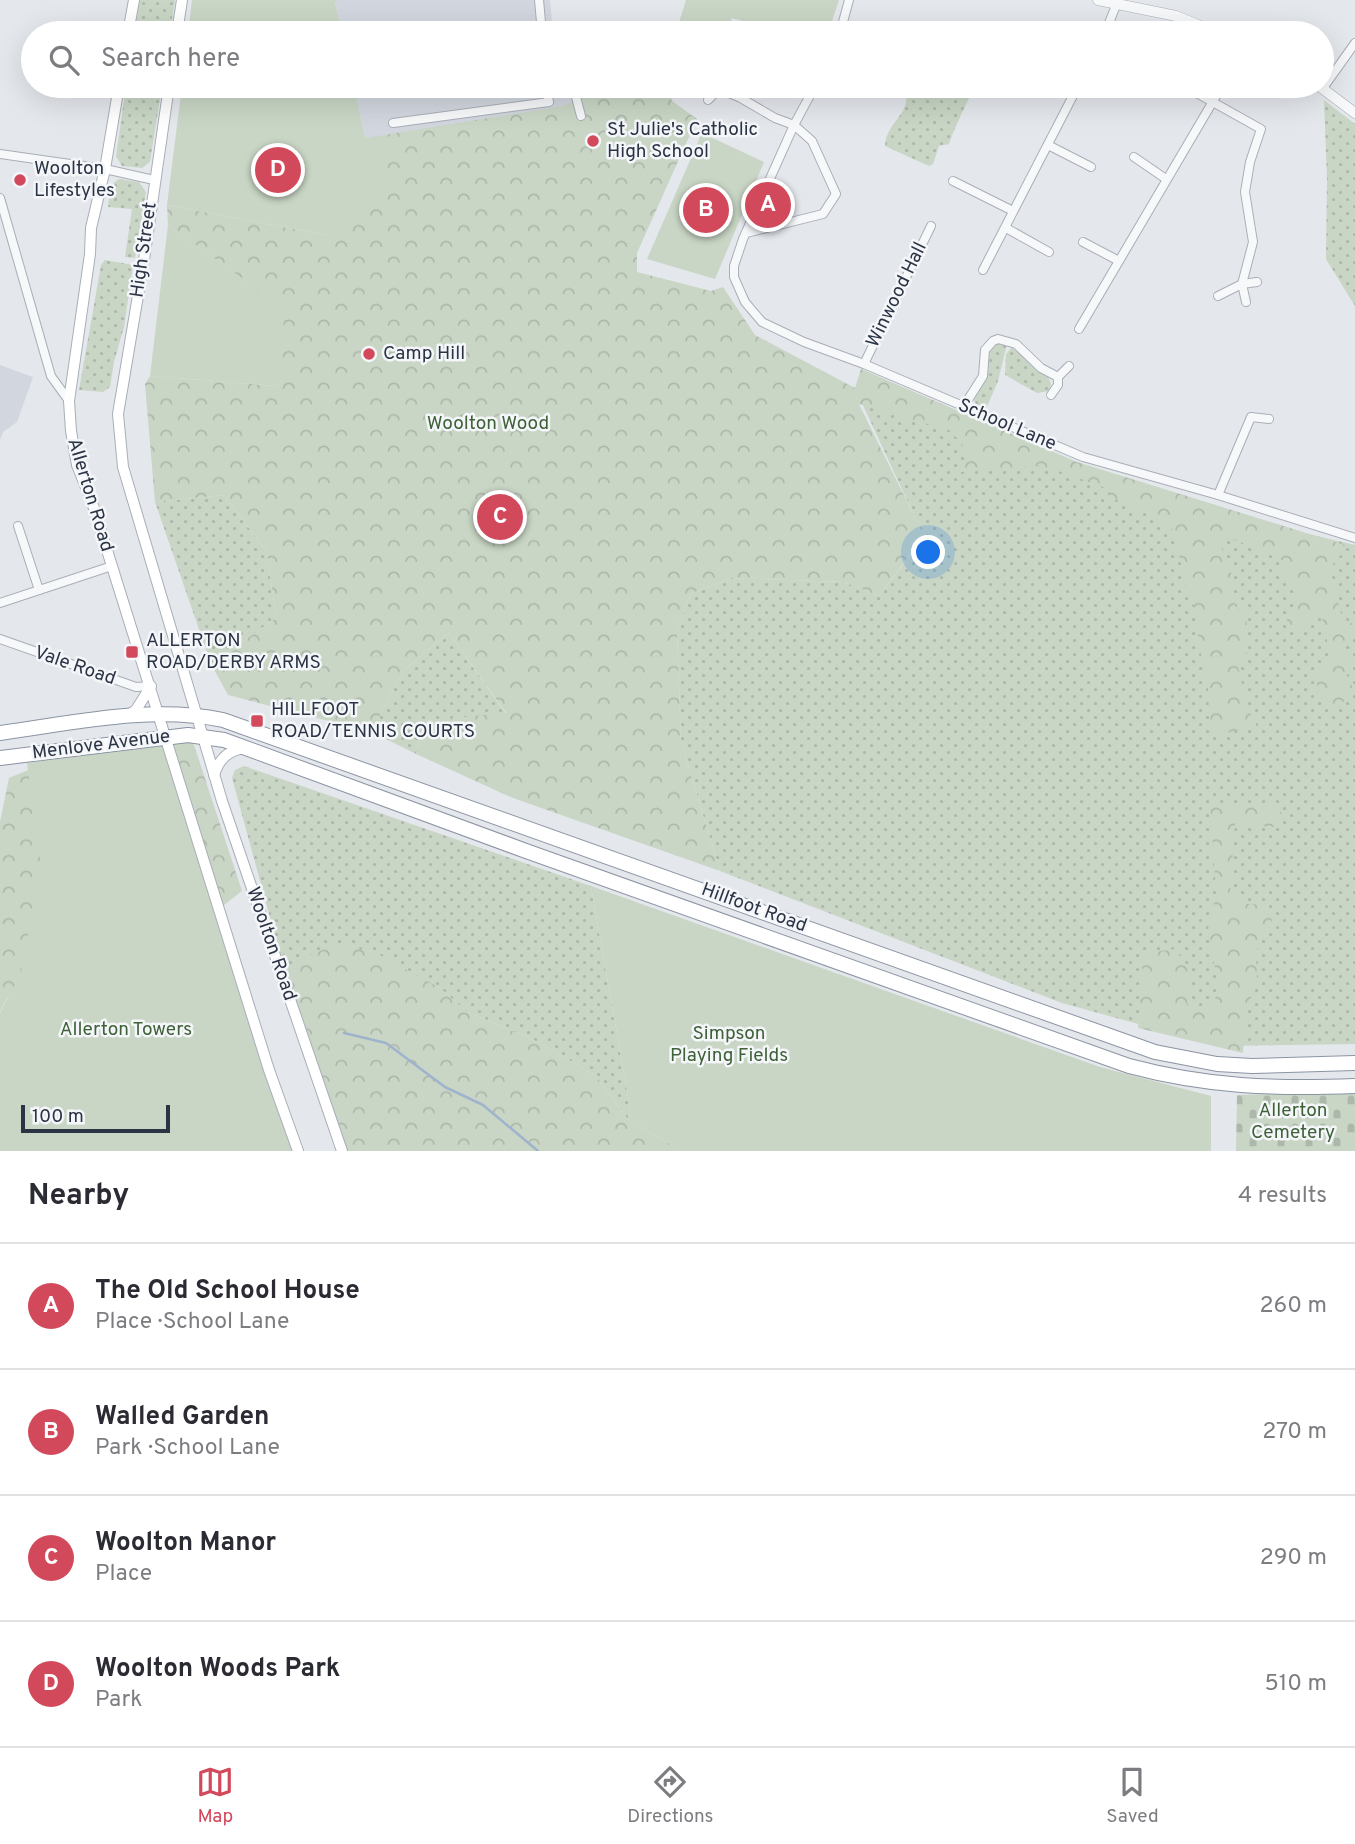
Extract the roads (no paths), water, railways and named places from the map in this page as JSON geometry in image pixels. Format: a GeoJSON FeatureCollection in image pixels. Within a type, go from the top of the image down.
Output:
{"type":"FeatureCollection","features":[{"type":"Feature","properties":{"kind":"highway","name":"Hillfoot Road"},"geometry":{"type":"LineString","coordinates":[[159,713],[223,720],[306,748],[1132,1044],[1188,1059],[1237,1065],[1355,1063]]}},
{"type":"Feature","properties":{"kind":"highway","name":"Menlove Avenue"},"geometry":{"type":"LineString","coordinates":[[0,733],[159,713]]}},
{"type":"Feature","properties":{"kind":"highway","name":"Hillfoot Road"},"geometry":{"type":"LineString","coordinates":[[202,736],[225,740],[1089,1054],[1166,1076],[1236,1086],[1355,1086]]}},
{"type":"Feature","properties":{"kind":"highway","name":"Menlove Avenue"},"geometry":{"type":"LineString","coordinates":[[0,758],[165,737],[202,736]]}},
{"type":"Feature","properties":{"kind":"main road"},"geometry":{"type":"LineString","coordinates":[[130,21],[134,0]]}},
{"type":"Feature","properties":{"kind":"main road"},"geometry":{"type":"LineString","coordinates":[[179,21],[182,0]]}},
{"type":"Feature","properties":{"kind":"main road"},"geometry":{"type":"LineString","coordinates":[[69,401],[90,254],[91,228],[105,169],[117,98]]}},
{"type":"Feature","properties":{"kind":"main road","name":"High Street"},"geometry":{"type":"LineString","coordinates":[[118,414],[167,98]]}},
{"type":"Feature","properties":{"kind":"main road","name":"Allerton Road"},"geometry":{"type":"LineString","coordinates":[[69,401],[77,466],[92,502],[159,713]]}},
{"type":"Feature","properties":{"kind":"main road","name":"Allerton Road"},"geometry":{"type":"LineString","coordinates":[[118,414],[123,467],[202,736]]}},
{"type":"Feature","properties":{"kind":"main road"},"geometry":{"type":"LineString","coordinates":[[127,716],[136,710],[150,686]]}},
{"type":"Feature","properties":{"kind":"main road","name":"Woolton Road"},"geometry":{"type":"LineString","coordinates":[[159,713],[269,1070],[298,1151]]}},
{"type":"Feature","properties":{"kind":"main road","name":"Woolton Road"},"geometry":{"type":"LineString","coordinates":[[202,736],[342,1151]]}},
{"type":"Feature","properties":{"kind":"main road"},"geometry":{"type":"LineString","coordinates":[[215,775],[226,755],[246,748]]}},
{"type":"Feature","properties":{"kind":"street"},"geometry":{"type":"LineString","coordinates":[[539,0],[541,21]]}},
{"type":"Feature","properties":{"kind":"street"},"geometry":{"type":"LineString","coordinates":[[843,21],[849,0]]}},
{"type":"Feature","properties":{"kind":"street"},"geometry":{"type":"LineString","coordinates":[[1098,0],[1188,21]]}},
{"type":"Feature","properties":{"kind":"street"},"geometry":{"type":"LineString","coordinates":[[1110,21],[1117,3]]}},
{"type":"Feature","properties":{"kind":"street"},"geometry":{"type":"LineString","coordinates":[[1334,70],[1355,43]]}},
{"type":"Feature","properties":{"kind":"street"},"geometry":{"type":"LineString","coordinates":[[1334,97],[1355,113]]}},
{"type":"Feature","properties":{"kind":"street"},"geometry":{"type":"LineString","coordinates":[[393,123],[549,102],[548,98]]}},
{"type":"Feature","properties":{"kind":"street"},"geometry":{"type":"LineString","coordinates":[[576,98],[581,116]]}},
{"type":"Feature","properties":{"kind":"street"},"geometry":{"type":"LineString","coordinates":[[741,98],[775,118],[794,125],[812,141],[836,194],[822,214],[746,233]]}},
{"type":"Feature","properties":{"kind":"street","name":"School Lane"},"geometry":{"type":"LineString","coordinates":[[809,98],[746,233],[734,266],[734,277],[745,302],[762,322],[804,342],[864,364],[1083,457],[1218,495],[1355,538]]}},
{"type":"Feature","properties":{"kind":"street"},"geometry":{"type":"LineString","coordinates":[[983,270],[1072,98]]}},
{"type":"Feature","properties":{"kind":"street"},"geometry":{"type":"LineString","coordinates":[[1206,98],[1261,130],[1250,162],[1245,192],[1253,242],[1242,284],[1246,302]]}},
{"type":"Feature","properties":{"kind":"street"},"geometry":{"type":"LineString","coordinates":[[1079,329],[1216,98]]}},
{"type":"Feature","properties":{"kind":"street"},"geometry":{"type":"LineString","coordinates":[[1048,145],[1091,167]]}},
{"type":"Feature","properties":{"kind":"street"},"geometry":{"type":"LineString","coordinates":[[0,154],[105,169],[154,180]]}},
{"type":"Feature","properties":{"kind":"street"},"geometry":{"type":"LineString","coordinates":[[1133,157],[1166,179]]}},
{"type":"Feature","properties":{"kind":"street"},"geometry":{"type":"LineString","coordinates":[[953,181],[1013,211]]}},
{"type":"Feature","properties":{"kind":"street","name":"Allerton Road"},"geometry":{"type":"LineString","coordinates":[[0,198],[3,220],[51,376],[69,401]]}},
{"type":"Feature","properties":{"kind":"street","name":"Winwood Hall"},"geometry":{"type":"LineString","coordinates":[[864,364],[931,226]]}},
{"type":"Feature","properties":{"kind":"street"},"geometry":{"type":"LineString","coordinates":[[1006,228],[1049,252]]}},
{"type":"Feature","properties":{"kind":"street"},"geometry":{"type":"LineString","coordinates":[[1083,242],[1119,261]]}},
{"type":"Feature","properties":{"kind":"street"},"geometry":{"type":"LineString","coordinates":[[1218,296],[1242,284],[1257,282]]}},
{"type":"Feature","properties":{"kind":"street"},"geometry":{"type":"LineString","coordinates":[[964,406],[983,376],[985,349],[998,339],[1016,344],[1041,368],[1058,377]]}},
{"type":"Feature","properties":{"kind":"street"},"geometry":{"type":"LineString","coordinates":[[1051,395],[1058,385],[1058,377],[1069,366]]}},
{"type":"Feature","properties":{"kind":"street"},"geometry":{"type":"LineString","coordinates":[[1218,495],[1251,417],[1269,419]]}},
{"type":"Feature","properties":{"kind":"street"},"geometry":{"type":"LineString","coordinates":[[18,526],[39,590]]}},
{"type":"Feature","properties":{"kind":"street"},"geometry":{"type":"LineString","coordinates":[[0,603],[111,566]]}},
{"type":"Feature","properties":{"kind":"street","name":"Vale Road"},"geometry":{"type":"LineString","coordinates":[[0,639],[135,687],[150,686]]}},
{"type":"Feature","properties":{"kind":"street"},"geometry":{"type":"LineString","coordinates":[[1236,1086],[1237,1065]]}},
{"type":"Feature","properties":{"kind":"waterway"},"geometry":{"type":"LineString","coordinates":[[344,1033],[386,1043],[445,1087],[483,1105],[538,1151]]}},
{"type":"Feature","properties":{"kind":"place","name":"St Julie's Catholic High School"},"geometry":{"type":"Point","coordinates":[593,141]}},
{"type":"Feature","properties":{"kind":"place","name":"Woolton Woods Park"},"geometry":{"type":"Point","coordinates":[278,170]}},
{"type":"Feature","properties":{"kind":"place","name":"Woolton Lifestyles"},"geometry":{"type":"Point","coordinates":[20,180]}},
{"type":"Feature","properties":{"kind":"place","name":"The Old School House"},"geometry":{"type":"Point","coordinates":[768,205]}},
{"type":"Feature","properties":{"kind":"place","name":"Walled Garden"},"geometry":{"type":"Point","coordinates":[706,210]}},
{"type":"Feature","properties":{"kind":"place","name":"Camp Hill"},"geometry":{"type":"Point","coordinates":[369,354]}},
{"type":"Feature","properties":{"kind":"place","name":"Woolton Manor"},"geometry":{"type":"Point","coordinates":[500,517]}},
{"type":"Feature","properties":{"kind":"place","name":"ALLERTON ROAD/DERBY ARMS"},"geometry":{"type":"Point","coordinates":[132,652]}},
{"type":"Feature","properties":{"kind":"place","name":"HILLFOOT ROAD/TENNIS COURTS"},"geometry":{"type":"Point","coordinates":[257,721]}},
{"type":"Feature","properties":{"kind":"park label","name":"Woolton Wood"},"geometry":{"type":"Point","coordinates":[488,424]}},
{"type":"Feature","properties":{"kind":"park label","name":"Allerton Towers"},"geometry":{"type":"Point","coordinates":[126,1030]}},
{"type":"Feature","properties":{"kind":"park label","name":"Simpson Playing Fields"},"geometry":{"type":"Point","coordinates":[729,1045]}},
{"type":"Feature","properties":{"kind":"park label","name":"Allerton Cemetery"},"geometry":{"type":"Point","coordinates":[1293,1122]}}]}
